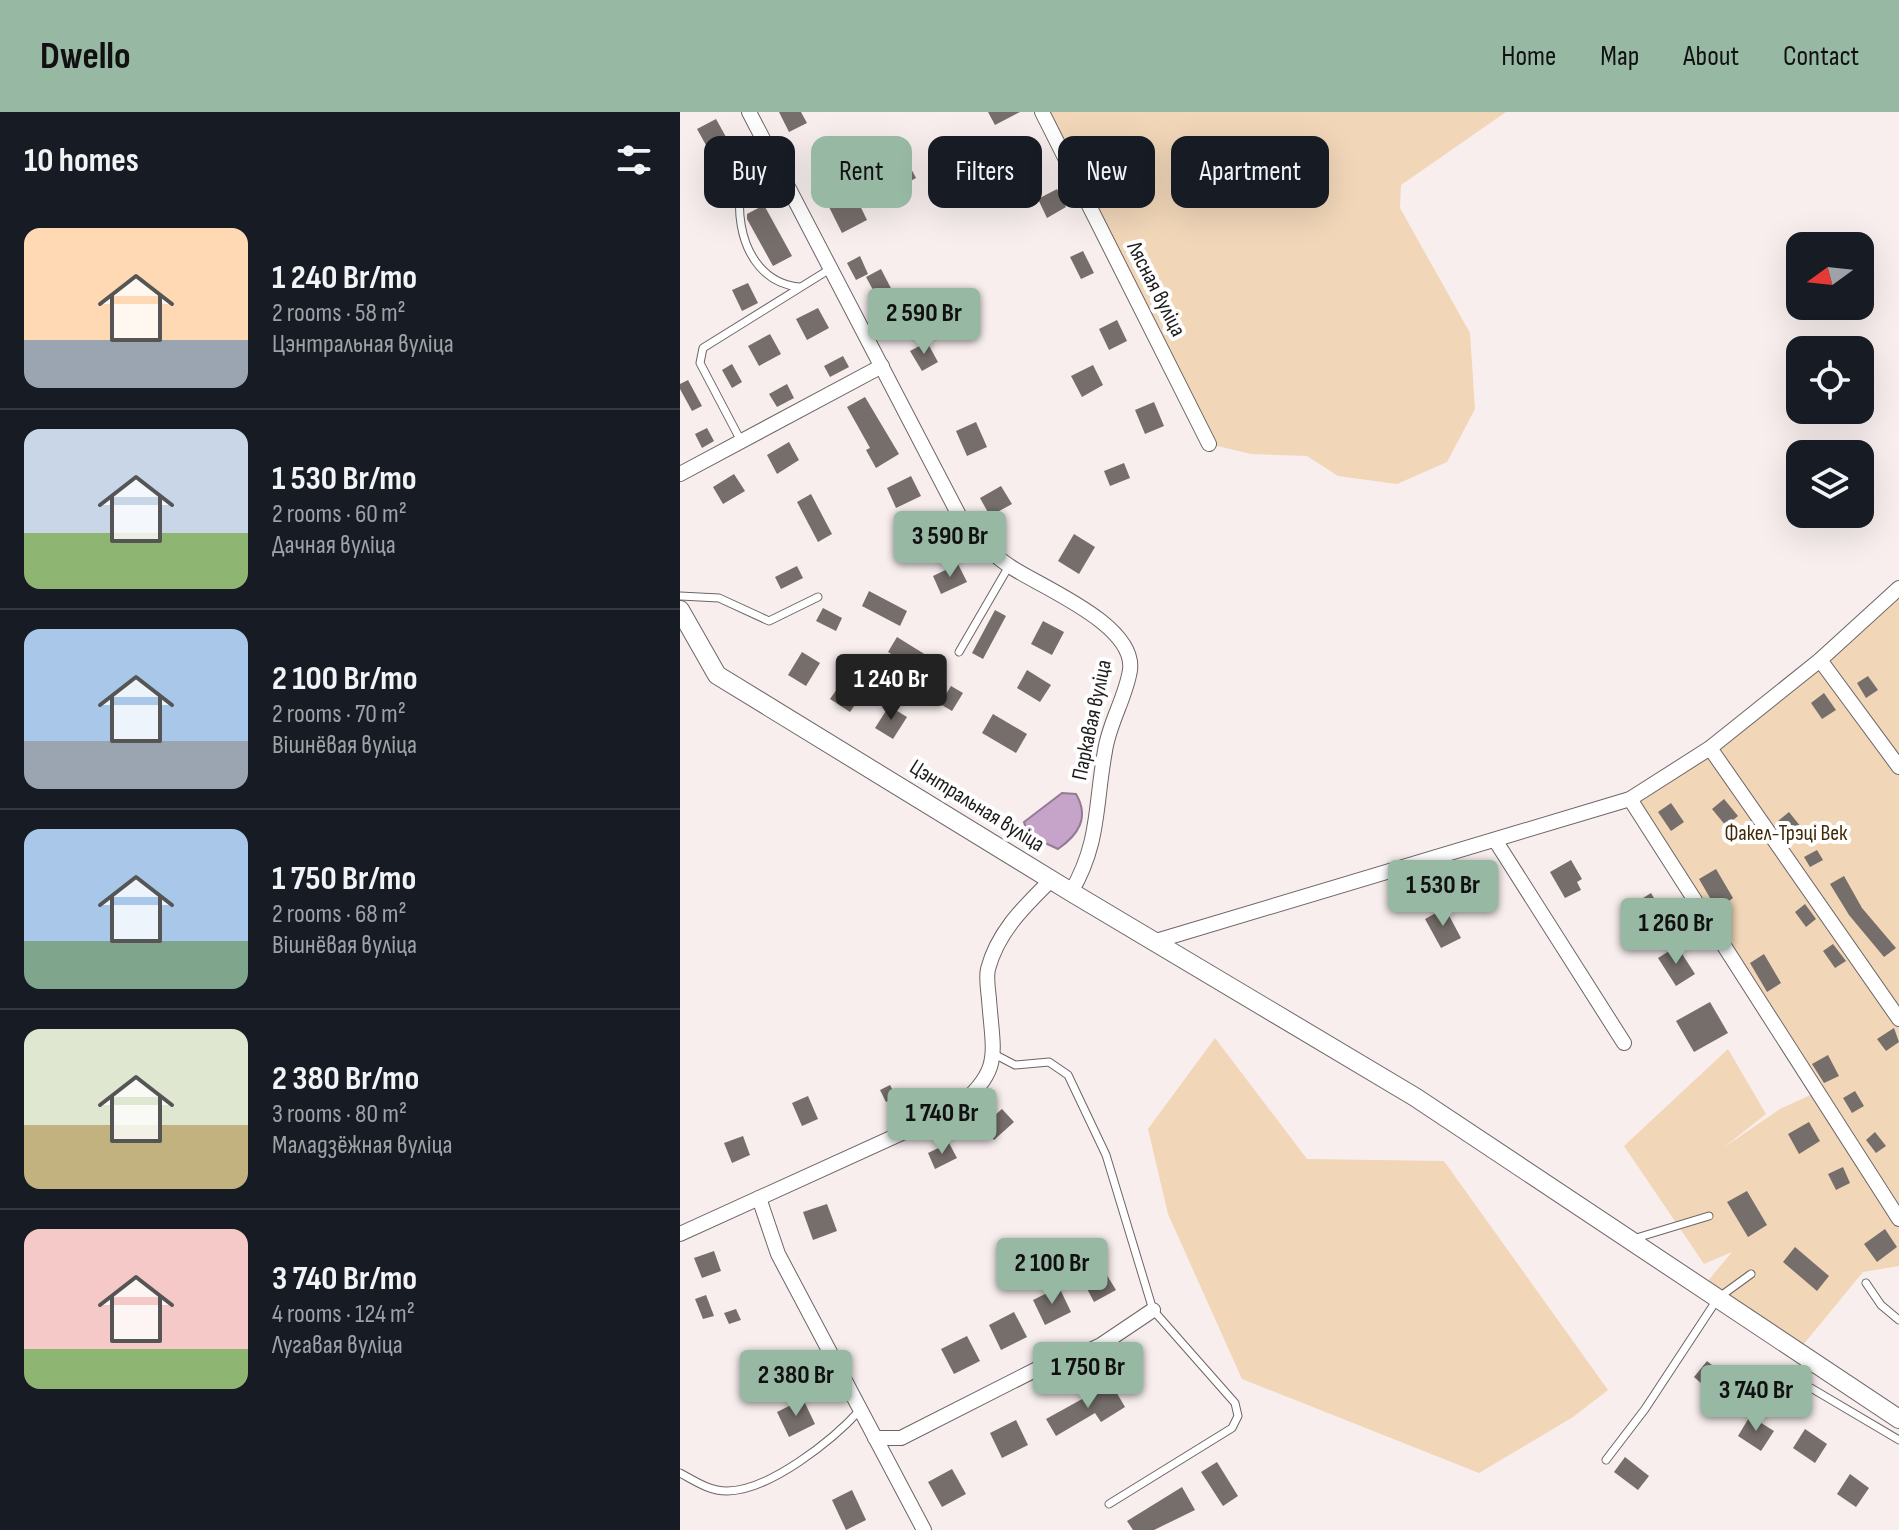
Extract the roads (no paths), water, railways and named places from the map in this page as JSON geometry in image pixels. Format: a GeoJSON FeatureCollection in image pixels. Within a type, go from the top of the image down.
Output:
{"type":"FeatureCollection","features":[{"type":"Feature","properties":{"kind":"street","name":"Паркавая вуліца"},"geometry":{"type":"LineString","coordinates":[[749,112],[762,136]]}},
{"type":"Feature","properties":{"kind":"street","name":"Лясная вуліца"},"geometry":{"type":"LineString","coordinates":[[1042,112],[1209,444]]}},
{"type":"Feature","properties":{"kind":"street","name":"Паркавая вуліца"},"geometry":{"type":"LineString","coordinates":[[795,201],[962,521],[982,545],[1009,566],[1113,629],[1128,652],[1130,669],[1108,733],[1088,863],[1071,892]]}},
{"type":"Feature","properties":{"kind":"street"},"geometry":{"type":"LineString","coordinates":[[680,474],[882,366]]}},
{"type":"Feature","properties":{"kind":"street"},"geometry":{"type":"LineString","coordinates":[[1156,941],[1630,799],[1710,748],[1820,660],[1899,588]]}},
{"type":"Feature","properties":{"kind":"street","name":"Цэнтральная вуліца"},"geometry":{"type":"LineString","coordinates":[[680,610],[717,675],[1051,880],[1415,1097],[1899,1419]]}},
{"type":"Feature","properties":{"kind":"street"},"geometry":{"type":"LineString","coordinates":[[1820,660],[1899,767]]}},
{"type":"Feature","properties":{"kind":"street"},"geometry":{"type":"LineString","coordinates":[[1710,748],[1899,1019]]}},
{"type":"Feature","properties":{"kind":"street"},"geometry":{"type":"LineString","coordinates":[[1630,799],[1899,1219]]}},
{"type":"Feature","properties":{"kind":"street"},"geometry":{"type":"LineString","coordinates":[[1495,840],[1624,1043]]}},
{"type":"Feature","properties":{"kind":"street"},"geometry":{"type":"LineString","coordinates":[[680,1234],[957,1108],[984,1085],[994,1054],[987,973],[994,948],[1007,927],[1051,880]]}},
{"type":"Feature","properties":{"kind":"street"},"geometry":{"type":"LineString","coordinates":[[759,1198],[778,1254],[924,1530]]}},
{"type":"Feature","properties":{"kind":"street"},"geometry":{"type":"LineString","coordinates":[[875,1438],[901,1438],[1039,1368],[1071,1359],[1101,1345],[1153,1310]]}},
{"type":"Feature","properties":{"kind":"lane"},"geometry":{"type":"LineString","coordinates":[[740,208],[739,221],[749,251],[765,276],[779,283],[802,287]]}},
{"type":"Feature","properties":{"kind":"lane"},"geometry":{"type":"LineString","coordinates":[[742,442],[719,404],[700,363],[703,348],[830,269]]}},
{"type":"Feature","properties":{"kind":"lane"},"geometry":{"type":"LineString","coordinates":[[959,652],[1009,566]]}},
{"type":"Feature","properties":{"kind":"lane"},"geometry":{"type":"LineString","coordinates":[[680,596],[719,598],[769,621],[818,597]]}},
{"type":"Feature","properties":{"kind":"lane"},"geometry":{"type":"LineString","coordinates":[[994,1054],[1015,1065],[1049,1062],[1068,1075],[1106,1155],[1153,1310],[1235,1403],[1238,1416],[1232,1428],[1109,1504]]}},
{"type":"Feature","properties":{"kind":"lane"},"geometry":{"type":"LineString","coordinates":[[1631,1240],[1709,1216]]}},
{"type":"Feature","properties":{"kind":"lane"},"geometry":{"type":"LineString","coordinates":[[1606,1460],[1645,1409],[1710,1293],[1751,1274]]}},
{"type":"Feature","properties":{"kind":"lane"},"geometry":{"type":"LineString","coordinates":[[1866,1283],[1881,1305],[1899,1320]]}},
{"type":"Feature","properties":{"kind":"lane"},"geometry":{"type":"LineString","coordinates":[[1787,1382],[1811,1388],[1899,1440]]}},
{"type":"Feature","properties":{"kind":"lane"},"geometry":{"type":"LineString","coordinates":[[680,1473],[705,1487],[727,1491],[746,1487],[793,1464],[844,1429],[860,1410]]}},
{"type":"Feature","properties":{"kind":"park label","name":"Факел-Трэці Век"},"geometry":{"type":"Point","coordinates":[1786,833]}}]}
